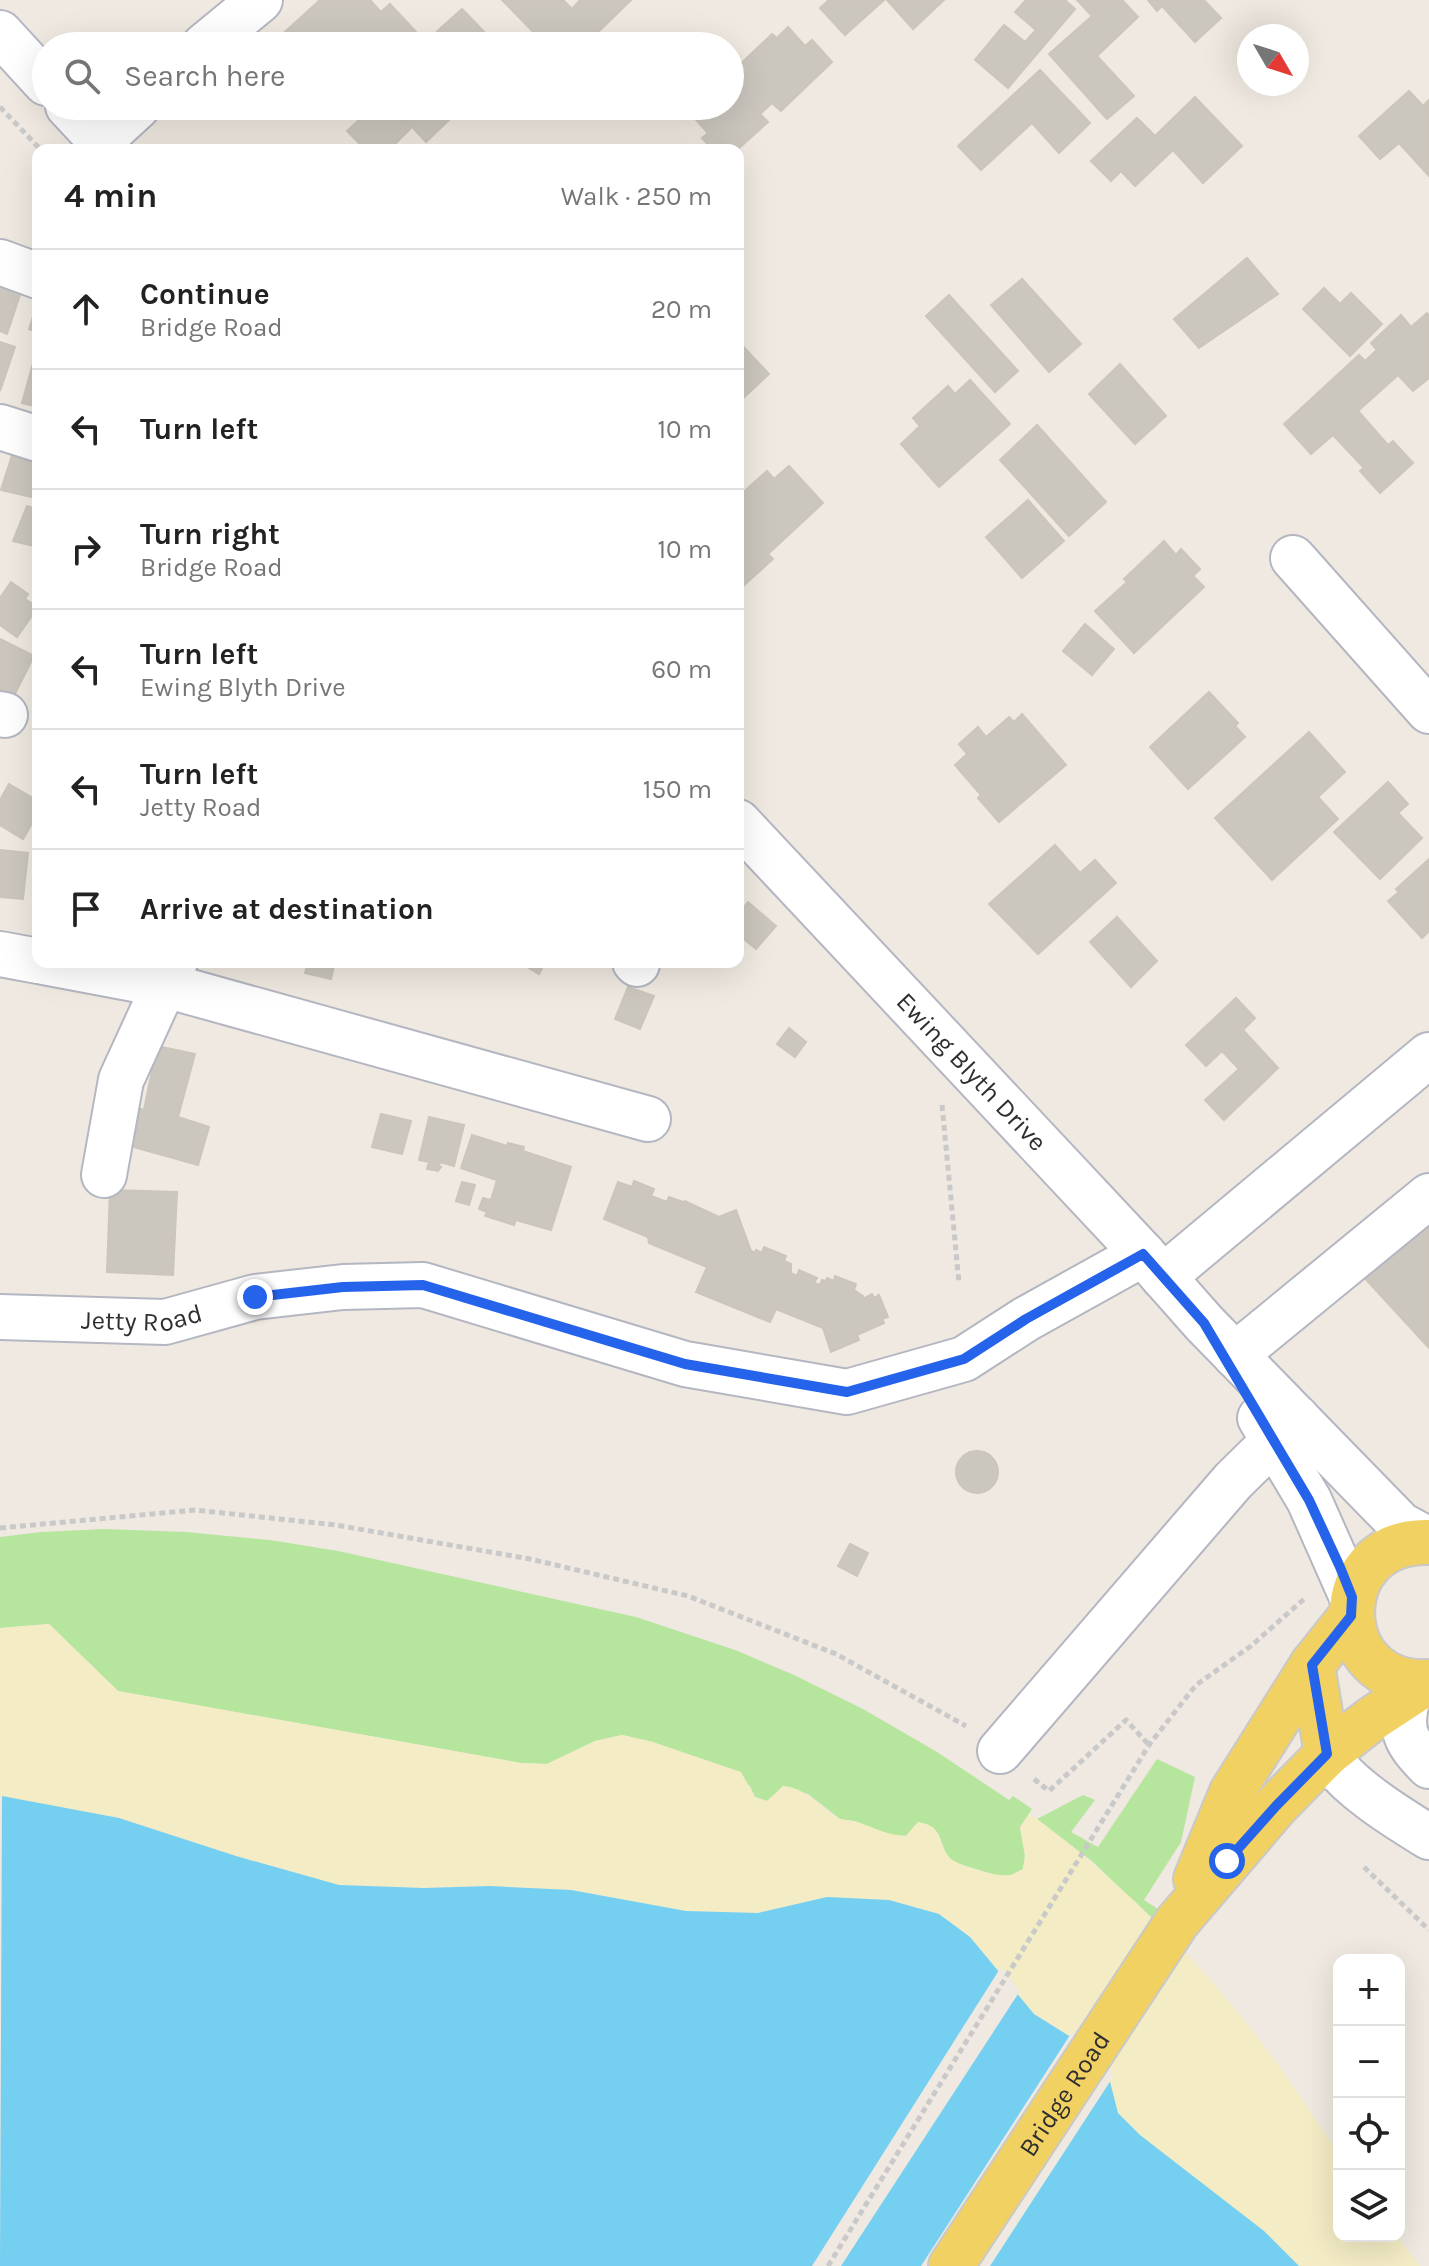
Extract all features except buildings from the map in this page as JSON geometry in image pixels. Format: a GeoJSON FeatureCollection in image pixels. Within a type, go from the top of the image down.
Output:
{"type":"FeatureCollection","features":[{"type":"Feature","properties":{"kind":"main road","name":"Bridge Road"},"geometry":{"type":"LineString","coordinates":[[1177,1922],[1232,1792],[1312,1665],[1348,1593],[1373,1560],[1391,1548],[1429,1541]]}},
{"type":"Feature","properties":{"kind":"main road"},"geometry":{"type":"LineString","coordinates":[[1348,1593],[1355,1638],[1366,1657],[1384,1672],[1421,1687]]}},
{"type":"Feature","properties":{"kind":"main road"},"geometry":{"type":"LineString","coordinates":[[1312,1665],[1327,1754]]}},
{"type":"Feature","properties":{"kind":"main road","name":"Bridge Road"},"geometry":{"type":"LineString","coordinates":[[951,2266],[1177,1922],[1276,1806],[1327,1754],[1373,1718],[1421,1687]]}},
{"type":"Feature","properties":{"kind":"street"},"geometry":{"type":"LineString","coordinates":[[221,32],[260,0]]}},
{"type":"Feature","properties":{"kind":"street"},"geometry":{"type":"LineString","coordinates":[[0,33],[32,68]]}},
{"type":"Feature","properties":{"kind":"street"},"geometry":{"type":"LineString","coordinates":[[81,120],[103,144]]}},
{"type":"Feature","properties":{"kind":"street"},"geometry":{"type":"LineString","coordinates":[[105,144],[126,120]]}},
{"type":"Feature","properties":{"kind":"street"},"geometry":{"type":"LineString","coordinates":[[0,262],[32,274]]}},
{"type":"Feature","properties":{"kind":"street"},"geometry":{"type":"LineString","coordinates":[[0,427],[32,437]]}},
{"type":"Feature","properties":{"kind":"street"},"geometry":{"type":"LineString","coordinates":[[1293,558],[1429,711]]}},
{"type":"Feature","properties":{"kind":"street","name":"Ewing Blyth Drive"},"geometry":{"type":"LineString","coordinates":[[744,828],[1235,1355],[1285,1430],[1309,1500],[1348,1593]]}},
{"type":"Feature","properties":{"kind":"street"},"geometry":{"type":"LineString","coordinates":[[0,954],[32,960]]}},
{"type":"Feature","properties":{"kind":"street"},"geometry":{"type":"LineString","coordinates":[[111,968],[170,973],[648,1119]]}},
{"type":"Feature","properties":{"kind":"street"},"geometry":{"type":"LineString","coordinates":[[104,1175],[121,1080],[170,973]]}},
{"type":"Feature","properties":{"kind":"street","name":"Jetty Road"},"geometry":{"type":"LineString","coordinates":[[0,1317],[165,1322],[255,1297],[343,1287],[423,1285],[685,1364],[847,1392],[964,1359],[1026,1319],[1153,1266],[1429,1055]]}},
{"type":"Feature","properties":{"kind":"street"},"geometry":{"type":"LineString","coordinates":[[1235,1355],[1429,1196]]}},
{"type":"Feature","properties":{"kind":"street","name":"Ewing Blyth Drive"},"geometry":{"type":"LineString","coordinates":[[1204,1323],[1285,1430],[1401,1525],[1429,1541]]}},
{"type":"Feature","properties":{"kind":"street"},"geometry":{"type":"LineString","coordinates":[[1000,1751],[1223,1492],[1285,1430]]}},
{"type":"Feature","properties":{"kind":"street"},"geometry":{"type":"LineString","coordinates":[[1421,1687],[1403,1716],[1405,1739],[1429,1766]]}},
{"type":"Feature","properties":{"kind":"street"},"geometry":{"type":"LineString","coordinates":[[1327,1754],[1335,1769],[1397,1817],[1429,1837]]}},
{"type":"Feature","properties":{"kind":"path"},"geometry":{"type":"LineString","coordinates":[[0,107],[35,144]]}},
{"type":"Feature","properties":{"kind":"path"},"geometry":{"type":"LineString","coordinates":[[941,1098],[959,1283]]}},
{"type":"Feature","properties":{"kind":"path"},"geometry":{"type":"LineString","coordinates":[[0,1528],[195,1510],[336,1525],[530,1559],[688,1596],[836,1654],[975,1731],[1049,1791],[1126,1720],[1149,1745]]}},
{"type":"Feature","properties":{"kind":"path"},"geometry":{"type":"LineString","coordinates":[[828,2266],[1149,1745],[1196,1685],[1251,1646],[1348,1593]]}},
{"type":"Feature","properties":{"kind":"path"},"geometry":{"type":"LineString","coordinates":[[1364,1867],[1429,1930]]}},
{"type":"Feature","properties":{"kind":"green space"},"geometry":{"type":"Polygon","coordinates":[[[104,1529],[186,1532],[270,1540],[338,1551],[636,1617],[735,1650],[863,1709],[937,1752],[1009,1800],[1013,1796],[1032,1809],[1020,1827],[1025,1856],[1023,1869],[999,1876],[953,1862],[946,1854],[938,1833],[918,1822],[906,1836],[889,1835],[855,1821],[840,1819],[808,1794],[783,1787],[767,1801],[755,1797],[750,1786],[653,1742],[622,1735],[595,1741],[547,1764],[521,1763],[118,1691],[49,1624],[0,1628],[0,1537],[104,1529]]]}},
{"type":"Feature","properties":{"kind":"green space"},"geometry":{"type":"Polygon","coordinates":[[[1157,1759],[1195,1777],[1181,1842],[1144,1900],[1193,1932],[1181,1948],[1093,1862],[1037,1819],[1083,1795],[1095,1800],[1071,1832],[1098,1847],[1157,1759]]]}},
{"type":"Feature","properties":{"kind":"sand"},"geometry":{"type":"Polygon","coordinates":[[[49,1624],[118,1691],[521,1763],[547,1764],[595,1741],[622,1735],[653,1742],[741,1772],[755,1797],[767,1801],[783,1786],[791,1787],[806,1794],[838,1818],[887,1833],[906,1836],[918,1822],[927,1824],[936,1831],[950,1858],[989,1873],[1011,1875],[1023,1869],[1025,1856],[1020,1827],[1030,1814],[1109,1878],[1183,1949],[1250,2027],[1280,2068],[1333,2146],[1333,2242],[1402,2242],[1420,2266],[1299,2266],[1264,2231],[1140,2135],[1118,2113],[1112,2093],[1065,2033],[1034,2014],[970,1937],[939,1914],[889,1900],[827,1897],[758,1913],[686,1911],[571,1890],[339,1885],[119,1818],[0,1797],[0,1628],[49,1624]]]}},
{"type":"Feature","properties":{"kind":"water"},"geometry":{"type":"Polygon","coordinates":[[[2,1796],[119,1818],[339,1885],[571,1890],[686,1911],[758,1913],[827,1897],[889,1900],[939,1914],[970,1937],[1034,2014],[1090,2049],[1107,2070],[1118,2113],[1140,2135],[1264,2231],[1299,2266],[0,2266],[2,1796]]]}},
{"type":"Feature","properties":{"kind":"pier"},"geometry":{"type":"Polygon","coordinates":[[[1001,1967],[1020,1991],[841,2266],[812,2266],[1001,1967]]]}},
{"type":"Feature","properties":{"kind":"pier"},"geometry":{"type":"Polygon","coordinates":[[[1072,2032],[1093,2046],[1111,2068],[1113,2077],[990,2266],[921,2266],[1072,2032]]]}},
{"type":"Feature","properties":{"kind":"route"},"geometry":{"type":"LineString","coordinates":[[255,1297],[343,1287],[423,1285],[685,1364],[847,1392],[964,1359],[1026,1319],[1143,1254],[1204,1323],[1309,1500],[1352,1597],[1351,1616],[1312,1665],[1327,1754],[1227,1861]]}}]}
